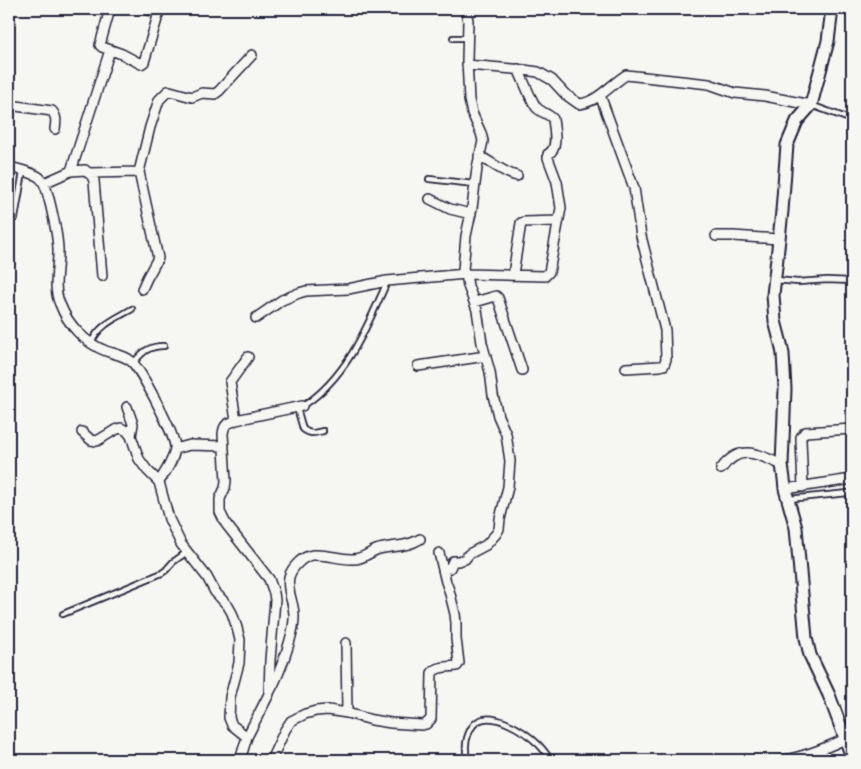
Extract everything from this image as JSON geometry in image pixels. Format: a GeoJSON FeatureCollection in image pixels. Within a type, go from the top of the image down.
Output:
{"type":"FeatureCollection","features":[{"type":"Feature","properties":{"kind":"street"},"geometry":{"type":"LineString","coordinates":[[110,9],[100,45],[141,64],[144,62],[158,16],[157,12],[143,9]]}},
{"type":"Feature","properties":{"kind":"street"},"geometry":{"type":"LineString","coordinates":[[443,569],[450,568],[452,561],[462,560],[486,545],[496,534],[508,487],[510,461],[506,434],[498,416],[477,310],[468,286],[466,274],[463,270],[464,249],[482,146],[482,137],[471,106],[468,90],[468,21],[466,9]]}},
{"type":"Feature","properties":{"kind":"street"},"geometry":{"type":"LineString","coordinates":[[832,9],[828,41],[811,105],[797,120],[787,146],[780,239],[773,295],[775,321],[782,349],[785,389],[782,465],[796,528],[808,648],[852,753]]}},
{"type":"Feature","properties":{"kind":"street"},"geometry":{"type":"LineString","coordinates":[[71,171],[110,50]]}},
{"type":"Feature","properties":{"kind":"street"},"geometry":{"type":"LineString","coordinates":[[142,289],[158,258],[139,172],[159,100],[168,91],[192,98],[202,93],[215,94],[252,55]]}},
{"type":"Feature","properties":{"kind":"street"},"geometry":{"type":"LineString","coordinates":[[467,65],[538,72],[552,80],[565,94],[579,104],[586,103],[600,95],[617,80],[626,75],[709,84],[735,93],[765,96],[811,105]]}},
{"type":"Feature","properties":{"kind":"street"},"geometry":{"type":"LineString","coordinates":[[256,318],[282,300],[313,290],[359,288],[387,281],[466,274],[545,276],[549,272],[561,208],[557,182],[548,158],[548,154],[554,149],[554,133],[552,119],[548,114],[541,112],[536,106],[518,69]]}},
{"type":"Feature","properties":{"kind":"street"},"geometry":{"type":"LineString","coordinates":[[600,95],[634,188],[641,236],[664,330],[666,359],[664,365],[626,368]]}},
{"type":"Feature","properties":{"kind":"street"},"geometry":{"type":"LineString","coordinates":[[9,105],[52,111],[55,114],[56,129]]}},
{"type":"Feature","properties":{"kind":"street"},"geometry":{"type":"LineString","coordinates":[[479,156],[503,171],[517,176]]}},
{"type":"Feature","properties":{"kind":"street"},"geometry":{"type":"LineString","coordinates":[[9,166],[37,176],[44,183],[57,239],[57,296],[70,322],[91,344],[119,355],[133,363],[172,433],[175,449],[172,460],[160,482]]}},
{"type":"Feature","properties":{"kind":"street"},"geometry":{"type":"LineString","coordinates":[[44,183],[71,171],[81,170],[89,173],[94,180],[102,276]]}},
{"type":"Feature","properties":{"kind":"street"},"geometry":{"type":"LineString","coordinates":[[89,173],[139,172]]}},
{"type":"Feature","properties":{"kind":"street"},"geometry":{"type":"LineString","coordinates":[[430,199],[450,209],[470,214]]}},
{"type":"Feature","properties":{"kind":"street"},"geometry":{"type":"LineString","coordinates":[[513,274],[521,223],[559,221]]}},
{"type":"Feature","properties":{"kind":"street"},"geometry":{"type":"LineString","coordinates":[[716,236],[780,239]]}},
{"type":"Feature","properties":{"kind":"street"},"geometry":{"type":"LineString","coordinates":[[474,302],[496,296],[498,298],[522,370]]}},
{"type":"Feature","properties":{"kind":"street"},"geometry":{"type":"LineString","coordinates":[[418,366],[486,356]]}},
{"type":"Feature","properties":{"kind":"street"},"geometry":{"type":"LineString","coordinates":[[236,420],[230,382],[248,357]]}},
{"type":"Feature","properties":{"kind":"street"},"geometry":{"type":"LineString","coordinates":[[127,407],[133,424],[130,436]]}},
{"type":"Feature","properties":{"kind":"street"},"geometry":{"type":"LineString","coordinates":[[269,694],[274,593],[269,579],[226,524],[220,512],[220,499],[226,481],[224,428],[227,424],[236,420],[300,407]]}},
{"type":"Feature","properties":{"kind":"street"},"geometry":{"type":"LineString","coordinates":[[82,432],[94,441],[102,439],[121,428],[128,431],[139,459],[147,470],[160,482],[169,519],[181,544],[232,613],[240,640],[239,658],[230,697],[229,714],[232,726],[247,737]]}},
{"type":"Feature","properties":{"kind":"street"},"geometry":{"type":"LineString","coordinates":[[803,486],[801,440],[803,434],[806,432],[852,429]]}},
{"type":"Feature","properties":{"kind":"street"},"geometry":{"type":"LineString","coordinates":[[175,449],[190,445],[224,446]]}},
{"type":"Feature","properties":{"kind":"street"},"geometry":{"type":"LineString","coordinates":[[721,469],[725,463],[736,455],[747,452],[758,454],[782,465]]}},
{"type":"Feature","properties":{"kind":"street"},"geometry":{"type":"LineString","coordinates":[[787,494],[803,486],[852,479]]}},
{"type":"Feature","properties":{"kind":"street"},"geometry":{"type":"LineString","coordinates":[[240,760],[247,737],[278,676],[291,637],[294,617],[289,578],[301,560],[313,555],[328,555],[354,560],[376,550],[409,545],[420,539]]}},
{"type":"Feature","properties":{"kind":"street"},"geometry":{"type":"LineString","coordinates":[[271,760],[286,728],[295,718],[316,711],[328,710],[347,713],[391,723],[422,725],[429,722],[432,673],[437,669],[457,666],[459,663],[455,614],[439,553]]}},
{"type":"Feature","properties":{"kind":"street"},"geometry":{"type":"LineString","coordinates":[[346,643],[347,713]]}},
{"type":"Feature","properties":{"kind":"street"},"geometry":{"type":"LineString","coordinates":[[783,760],[829,747],[845,739]]}},
{"type":"Feature","properties":{"kind":"lane"},"geometry":{"type":"LineString","coordinates":[[454,38],[467,38]]}},
{"type":"Feature","properties":{"kind":"lane"},"geometry":{"type":"LineString","coordinates":[[811,105],[852,120]]}},
{"type":"Feature","properties":{"kind":"lane"},"geometry":{"type":"LineString","coordinates":[[15,218],[23,172]]}},
{"type":"Feature","properties":{"kind":"lane"},"geometry":{"type":"LineString","coordinates":[[429,179],[476,184]]}},
{"type":"Feature","properties":{"kind":"lane"},"geometry":{"type":"LineString","coordinates":[[775,279],[798,282],[852,281]]}},
{"type":"Feature","properties":{"kind":"lane"},"geometry":{"type":"LineString","coordinates":[[323,431],[313,433],[304,429],[300,407],[326,388],[343,368],[359,341],[387,281]]}},
{"type":"Feature","properties":{"kind":"lane"},"geometry":{"type":"LineString","coordinates":[[91,344],[95,335],[104,325],[132,309]]}},
{"type":"Feature","properties":{"kind":"lane"},"geometry":{"type":"LineString","coordinates":[[133,363],[146,350],[164,346]]}},
{"type":"Feature","properties":{"kind":"lane"},"geometry":{"type":"LineString","coordinates":[[787,494],[852,494]]}},
{"type":"Feature","properties":{"kind":"lane"},"geometry":{"type":"LineString","coordinates":[[63,614],[162,573],[187,552]]}},
{"type":"Feature","properties":{"kind":"lane"},"geometry":{"type":"LineString","coordinates":[[466,760],[466,739],[470,731],[477,722],[489,718],[503,721],[521,731],[539,745],[551,760]]}}]}
